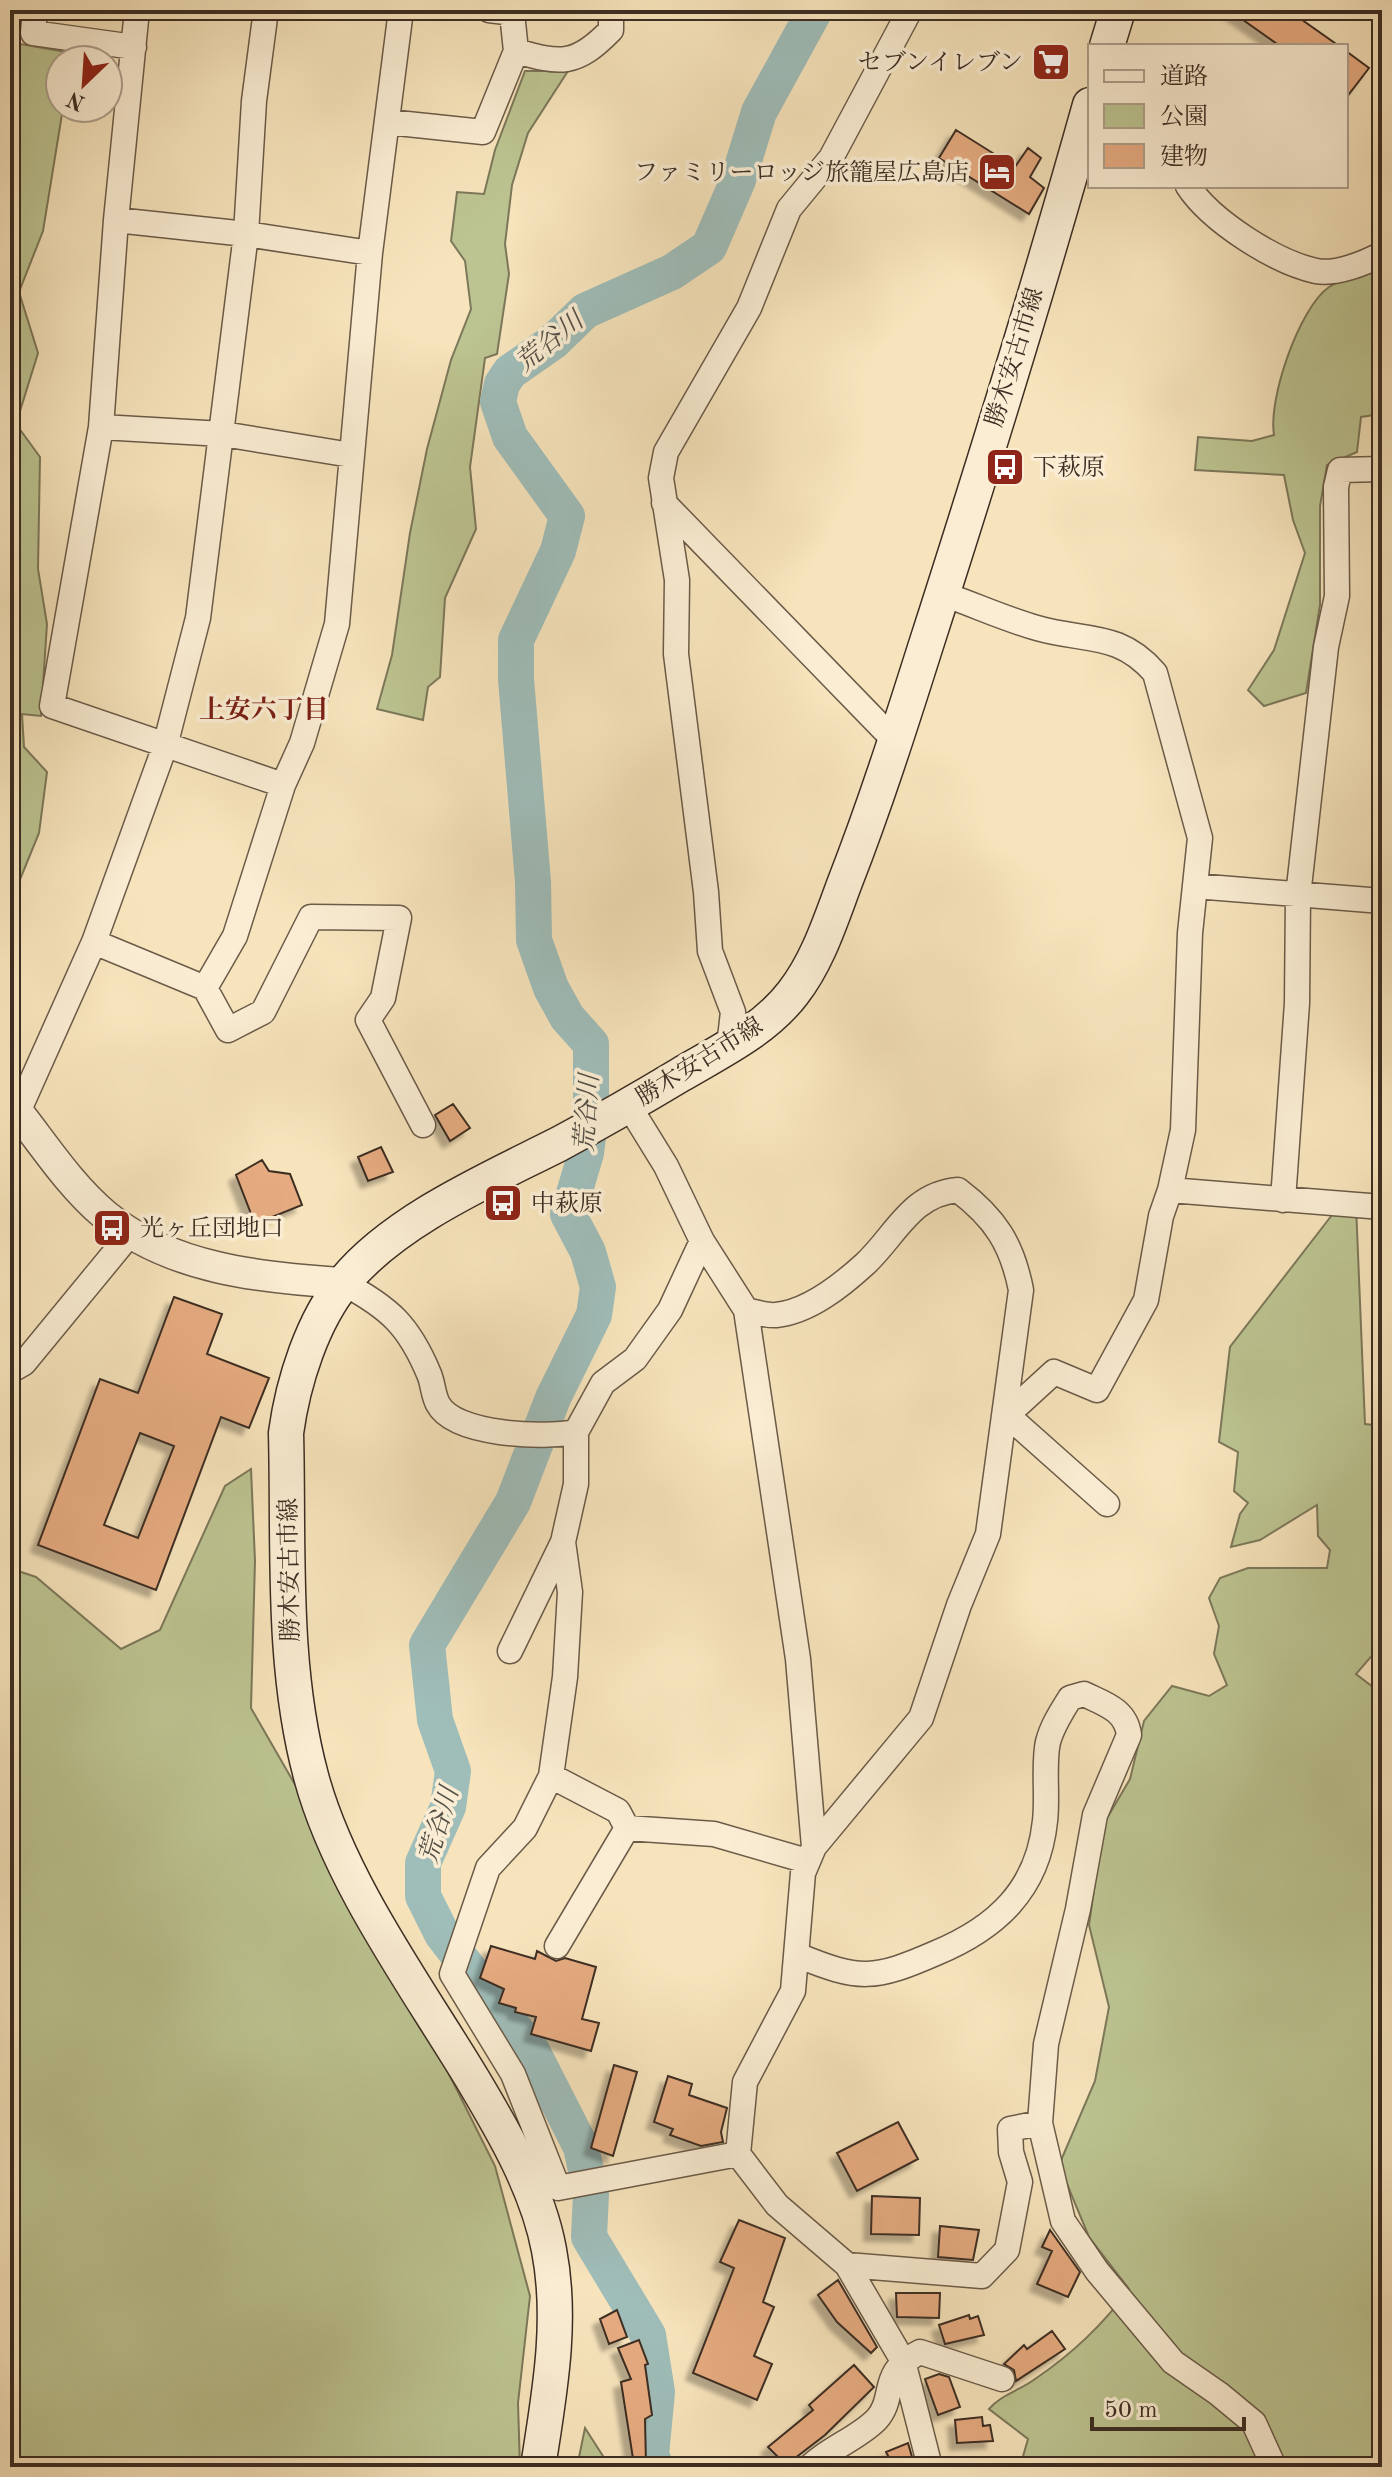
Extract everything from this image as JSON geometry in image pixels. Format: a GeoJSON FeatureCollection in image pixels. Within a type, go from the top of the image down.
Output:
{"type":"FeatureCollection","features":[{"type":"Feature","properties":{"kind":"main road"},"geometry":{"type":"LineString","coordinates":[[1108,44],[1118,10]]}},
{"type":"Feature","properties":{"kind":"main road","name":"勝木安古市線"},"geometry":{"type":"LineString","coordinates":[[538,2467],[553,2362],[555,2307],[549,2249],[525,2178],[498,2122],[353,1882],[311,1777],[291,1671],[286,1433],[291,1398],[303,1365],[343,1283],[361,1264],[408,1228],[487,1180],[562,1142],[729,1047],[792,995],[823,940],[896,742],[1088,117]]}},
{"type":"Feature","properties":{"kind":"street"},"geometry":{"type":"LineString","coordinates":[[35,10],[33,33],[134,47]]}},
{"type":"Feature","properties":{"kind":"street"},"geometry":{"type":"LineString","coordinates":[[137,10],[116,220],[101,427],[52,706],[283,785]]}},
{"type":"Feature","properties":{"kind":"street"},"geometry":{"type":"LineString","coordinates":[[266,10],[254,101],[246,234],[198,618],[165,746],[94,942],[14,1107],[67,1178],[103,1214],[130,1234],[188,1260],[273,1279],[343,1283],[397,1318],[414,1339],[438,1405],[464,1426],[550,1437],[576,1432]]}},
{"type":"Feature","properties":{"kind":"street"},"geometry":{"type":"LineString","coordinates":[[205,988],[235,936],[283,785],[302,743],[337,624],[370,253],[401,10]]}},
{"type":"Feature","properties":{"kind":"street"},"geometry":{"type":"LineString","coordinates":[[388,122],[483,132],[516,51],[512,13],[489,10]]}},
{"type":"Feature","properties":{"kind":"street"},"geometry":{"type":"LineString","coordinates":[[516,51],[555,62],[593,49],[611,30],[611,10]]}},
{"type":"Feature","properties":{"kind":"street"},"geometry":{"type":"LineString","coordinates":[[729,1047],[733,1012],[710,951],[706,892],[676,654],[677,580],[661,478],[666,452],[749,308],[789,209],[831,158],[906,13]]}},
{"type":"Feature","properties":{"kind":"street"},"geometry":{"type":"LineString","coordinates":[[1189,188],[1199,203],[1218,219],[1288,261],[1318,271],[1334,271],[1382,254]]}},
{"type":"Feature","properties":{"kind":"street"},"geometry":{"type":"LineString","coordinates":[[116,220],[246,234],[370,253]]}},
{"type":"Feature","properties":{"kind":"street"},"geometry":{"type":"LineString","coordinates":[[101,427],[223,434],[351,455]]}},
{"type":"Feature","properties":{"kind":"street"},"geometry":{"type":"LineString","coordinates":[[1283,1200],[1297,1003],[1298,896],[1326,647],[1337,596],[1336,487],[1340,470],[1382,469]]}},
{"type":"Feature","properties":{"kind":"street"},"geometry":{"type":"LineString","coordinates":[[664,503],[896,742]]}},
{"type":"Feature","properties":{"kind":"street"},"geometry":{"type":"LineString","coordinates":[[943,594],[1040,629],[1110,640],[1139,654],[1155,673],[1200,838],[1183,1130],[1161,1216],[1146,1300],[1097,1390],[1054,1372],[1007,1415]]}},
{"type":"Feature","properties":{"kind":"street"},"geometry":{"type":"LineString","coordinates":[[1195,886],[1382,901]]}},
{"type":"Feature","properties":{"kind":"street"},"geometry":{"type":"LineString","coordinates":[[94,942],[205,988],[228,1030],[263,1012],[311,917],[399,918],[383,998],[368,1020],[423,1125]]}},
{"type":"Feature","properties":{"kind":"street"},"geometry":{"type":"LineString","coordinates":[[622,1109],[666,1166],[702,1241],[746,1310],[798,1659],[810,1854]]}},
{"type":"Feature","properties":{"kind":"street"},"geometry":{"type":"LineString","coordinates":[[746,1310],[775,1315],[810,1305],[867,1262],[892,1229],[936,1192],[958,1190],[996,1224],[1018,1272],[1021,1290],[1007,1415],[988,1534],[959,1605],[921,1718],[810,1854],[803,1873],[793,1991],[745,2082],[738,2154],[777,2205],[847,2265],[903,2361],[930,2466]]}},
{"type":"Feature","properties":{"kind":"street"},"geometry":{"type":"LineString","coordinates":[[1170,1190],[1382,1207]]}},
{"type":"Feature","properties":{"kind":"street"},"geometry":{"type":"LineString","coordinates":[[10,1371],[24,1363],[130,1234]]}},
{"type":"Feature","properties":{"kind":"street"},"geometry":{"type":"LineString","coordinates":[[510,1651],[563,1542],[576,1484],[576,1432],[603,1383],[635,1359],[670,1310],[702,1241]]}},
{"type":"Feature","properties":{"kind":"street"},"geometry":{"type":"LineString","coordinates":[[1007,1415],[1107,1504]]}},
{"type":"Feature","properties":{"kind":"street"},"geometry":{"type":"LineString","coordinates":[[563,1542],[570,1592],[565,1677],[551,1776],[525,1828],[488,1868],[452,1974],[513,2074],[558,2188],[738,2154]]}},
{"type":"Feature","properties":{"kind":"street"},"geometry":{"type":"LineString","coordinates":[[797,1955],[840,1973],[887,1974],[970,1940],[1001,1916],[1026,1885],[1045,1825],[1048,1743],[1070,1698],[1084,1694],[1115,1709],[1128,1721],[1129,1735],[1095,1815],[1078,1909],[1046,2044],[1040,2123],[1063,2221],[1097,2271],[1173,2362],[1254,2423],[1274,2467]]}},
{"type":"Feature","properties":{"kind":"street"},"geometry":{"type":"LineString","coordinates":[[551,1776],[618,1811],[627,1828]]}},
{"type":"Feature","properties":{"kind":"street"},"geometry":{"type":"LineString","coordinates":[[627,1828],[714,1834],[810,1854]]}},
{"type":"Feature","properties":{"kind":"street"},"geometry":{"type":"LineString","coordinates":[[557,1946],[627,1828]]}},
{"type":"Feature","properties":{"kind":"street"},"geometry":{"type":"LineString","coordinates":[[847,2265],[982,2276],[1007,2250],[1020,2182],[1010,2129],[1040,2123]]}},
{"type":"Feature","properties":{"kind":"street"},"geometry":{"type":"LineString","coordinates":[[810,2467],[878,2417],[891,2379],[903,2361],[920,2352],[1002,2379]]}},
{"type":"Feature","properties":{"kind":"green space"},"geometry":{"type":"Polygon","coordinates":[[[10,10],[19,10],[20,44],[44,48],[44,124],[60,124],[43,231],[19,292],[38,353],[16,424],[40,457],[38,569],[47,624],[41,716],[22,714],[24,747],[47,772],[39,833],[10,904],[10,10]]]}},
{"type":"Feature","properties":{"kind":"green space"},"geometry":{"type":"Polygon","coordinates":[[[525,71],[568,71],[528,133],[512,185],[505,244],[509,274],[497,354],[485,358],[470,467],[476,529],[445,598],[440,677],[428,687],[423,720],[377,709],[392,655],[410,533],[427,449],[451,360],[471,309],[465,261],[451,241],[457,192],[484,194],[495,150],[525,71]]]}},
{"type":"Feature","properties":{"kind":"green space"},"geometry":{"type":"Polygon","coordinates":[[[1382,268],[1382,414],[1361,417],[1357,452],[1327,465],[1320,506],[1320,605],[1306,693],[1264,706],[1248,690],[1274,650],[1305,553],[1293,520],[1284,475],[1195,470],[1198,437],[1252,441],[1274,435],[1273,419],[1281,378],[1307,314],[1329,287],[1382,268]]]}},
{"type":"Feature","properties":{"kind":"green space"},"geometry":{"type":"Polygon","coordinates":[[[1356,1205],[1365,1424],[1382,1426],[1382,1644],[1356,1674],[1382,1694],[1382,2467],[1020,2467],[1028,2439],[989,2409],[1074,2349],[1109,2315],[1129,2289],[1089,2237],[1059,2165],[1095,2081],[1109,2007],[1089,1925],[1103,1825],[1130,1779],[1144,1721],[1172,1686],[1209,1696],[1227,1685],[1214,1654],[1219,1626],[1209,1598],[1220,1578],[1248,1568],[1327,1568],[1330,1550],[1318,1536],[1317,1505],[1260,1540],[1231,1547],[1240,1514],[1248,1503],[1234,1491],[1238,1452],[1219,1442],[1230,1347],[1332,1215],[1356,1205]]]}},
{"type":"Feature","properties":{"kind":"green space"},"geometry":{"type":"Polygon","coordinates":[[[251,1469],[255,1561],[251,1708],[297,1788],[351,1913],[442,2060],[495,2166],[530,2296],[518,2403],[520,2467],[10,2467],[10,1581],[15,1570],[36,1577],[121,1649],[160,1630],[225,1486],[251,1469]]]}},
{"type":"Feature","properties":{"kind":"green space"},"geometry":{"type":"Polygon","coordinates":[[[585,2428],[610,2467],[577,2467],[585,2428]]]}},
{"type":"Feature","properties":{"kind":"building"},"geometry":{"type":"Polygon","coordinates":[[[1229,10],[1288,10],[1336,44],[1277,44],[1229,10]]]}},
{"type":"Feature","properties":{"kind":"building"},"geometry":{"type":"Polygon","coordinates":[[[1348,52],[1369,68],[1348,95],[1348,52]]]}},
{"type":"Feature","properties":{"kind":"building","name":"ファミリーロッジ旅籠屋広島店"},"geometry":{"type":"Polygon","coordinates":[[[956,130],[1015,167],[1028,148],[1041,158],[1030,177],[1044,188],[1029,214],[939,158],[956,130]]]}},
{"type":"Feature","properties":{"kind":"building"},"geometry":{"type":"Polygon","coordinates":[[[453,1104],[470,1128],[450,1141],[435,1115],[453,1104]]]}},
{"type":"Feature","properties":{"kind":"building"},"geometry":{"type":"Polygon","coordinates":[[[381,1147],[393,1172],[368,1181],[358,1157],[381,1147]]]}},
{"type":"Feature","properties":{"kind":"building"},"geometry":{"type":"Polygon","coordinates":[[[262,1160],[269,1171],[290,1174],[302,1205],[255,1224],[236,1175],[262,1160]]]}},
{"type":"Feature","properties":{"kind":"building"},"geometry":{"type":"Polygon","coordinates":[[[174,1297],[222,1314],[207,1354],[269,1378],[249,1428],[221,1417],[156,1590],[38,1545],[100,1379],[138,1393],[174,1297]],[[140,1433],[104,1525],[138,1538],[174,1446],[140,1433]]]}},
{"type":"Feature","properties":{"kind":"building"},"geometry":{"type":"Polygon","coordinates":[[[491,1946],[535,1959],[537,1951],[556,1961],[565,1958],[596,1967],[582,2019],[599,2023],[591,2051],[531,2034],[536,2017],[515,2012],[516,2008],[499,2003],[504,1989],[480,1978],[491,1946]]]}},
{"type":"Feature","properties":{"kind":"building"},"geometry":{"type":"Polygon","coordinates":[[[614,2065],[637,2072],[613,2156],[591,2148],[614,2065]]]}},
{"type":"Feature","properties":{"kind":"building"},"geometry":{"type":"Polygon","coordinates":[[[668,2076],[692,2084],[689,2095],[727,2108],[721,2132],[723,2142],[701,2146],[670,2135],[673,2129],[654,2122],[668,2076]]]}},
{"type":"Feature","properties":{"kind":"building"},"geometry":{"type":"Polygon","coordinates":[[[898,2122],[918,2159],[857,2191],[837,2153],[898,2122]]]}},
{"type":"Feature","properties":{"kind":"building"},"geometry":{"type":"Polygon","coordinates":[[[872,2196],[920,2198],[919,2235],[871,2234],[872,2196]]]}},
{"type":"Feature","properties":{"kind":"building"},"geometry":{"type":"Polygon","coordinates":[[[739,2220],[785,2238],[763,2302],[774,2307],[754,2356],[772,2364],[757,2400],[693,2373],[734,2268],[720,2262],[739,2220]]]}},
{"type":"Feature","properties":{"kind":"building"},"geometry":{"type":"Polygon","coordinates":[[[940,2226],[979,2230],[973,2260],[938,2257],[940,2226]]]}},
{"type":"Feature","properties":{"kind":"building"},"geometry":{"type":"Polygon","coordinates":[[[1050,2230],[1080,2272],[1068,2297],[1037,2284],[1052,2251],[1042,2247],[1050,2230]]]}},
{"type":"Feature","properties":{"kind":"building"},"geometry":{"type":"Polygon","coordinates":[[[838,2280],[877,2347],[871,2353],[837,2322],[818,2295],[838,2280]]]}},
{"type":"Feature","properties":{"kind":"building"},"geometry":{"type":"Polygon","coordinates":[[[896,2293],[940,2293],[939,2318],[897,2317],[896,2293]]]}},
{"type":"Feature","properties":{"kind":"building"},"geometry":{"type":"Polygon","coordinates":[[[617,2310],[627,2337],[609,2344],[600,2319],[617,2310]]]}},
{"type":"Feature","properties":{"kind":"building"},"geometry":{"type":"Polygon","coordinates":[[[969,2315],[970,2319],[978,2316],[984,2335],[945,2344],[939,2325],[969,2315]]]}},
{"type":"Feature","properties":{"kind":"building"},"geometry":{"type":"Polygon","coordinates":[[[1052,2331],[1065,2349],[1016,2381],[1014,2370],[1004,2364],[1024,2345],[1027,2349],[1052,2331]]]}},
{"type":"Feature","properties":{"kind":"building"},"geometry":{"type":"Polygon","coordinates":[[[639,2340],[648,2364],[645,2365],[652,2415],[645,2419],[646,2464],[634,2465],[621,2382],[631,2379],[618,2348],[639,2340]]]}},
{"type":"Feature","properties":{"kind":"building"},"geometry":{"type":"Polygon","coordinates":[[[854,2365],[874,2387],[825,2435],[786,2465],[768,2447],[813,2410],[809,2405],[854,2365]]]}},
{"type":"Feature","properties":{"kind":"building"},"geometry":{"type":"Polygon","coordinates":[[[939,2374],[949,2377],[960,2407],[938,2415],[925,2379],[939,2374]]]}},
{"type":"Feature","properties":{"kind":"building"},"geometry":{"type":"Polygon","coordinates":[[[982,2417],[983,2426],[990,2425],[993,2441],[957,2443],[955,2420],[982,2417]]]}},
{"type":"Feature","properties":{"kind":"building"},"geometry":{"type":"Polygon","coordinates":[[[908,2443],[915,2467],[894,2467],[886,2452],[908,2443]]]}},
{"type":"Feature","properties":{"kind":"waterway","name":"荒谷川"},"geometry":{"type":"LineString","coordinates":[[656,2467],[651,2455],[657,2392],[648,2335],[589,2237],[591,2194],[581,2147],[532,2051],[442,1934],[423,1896],[423,1863],[448,1807],[453,1771],[435,1720],[427,1645],[513,1502],[553,1398],[594,1315],[598,1287],[588,1252],[568,1214],[586,1153],[591,1113],[591,1044],[567,1017],[551,988],[534,940],[533,882],[516,679],[516,640],[558,551],[567,516],[510,437],[498,402],[502,384],[510,372],[553,342],[585,311],[672,272],[709,247],[738,180],[759,112],[815,10]]}},
{"type":"Feature","properties":{"kind":"place","name":"セブンイレブン"},"geometry":{"type":"Point","coordinates":[1051,62]}},
{"type":"Feature","properties":{"kind":"place","name":"ファミリーロッジ旅籠屋広島店"},"geometry":{"type":"Point","coordinates":[997,172]}},
{"type":"Feature","properties":{"kind":"place","name":"下萩原"},"geometry":{"type":"Point","coordinates":[1005,467]}},
{"type":"Feature","properties":{"kind":"place","name":"中萩原"},"geometry":{"type":"Point","coordinates":[503,1203]}},
{"type":"Feature","properties":{"kind":"place","name":"光ヶ丘団地口"},"geometry":{"type":"Point","coordinates":[112,1228]}},
{"type":"Feature","properties":{"kind":"district","name":"上安六丁目"},"geometry":{"type":"Point","coordinates":[264,709]}}]}
